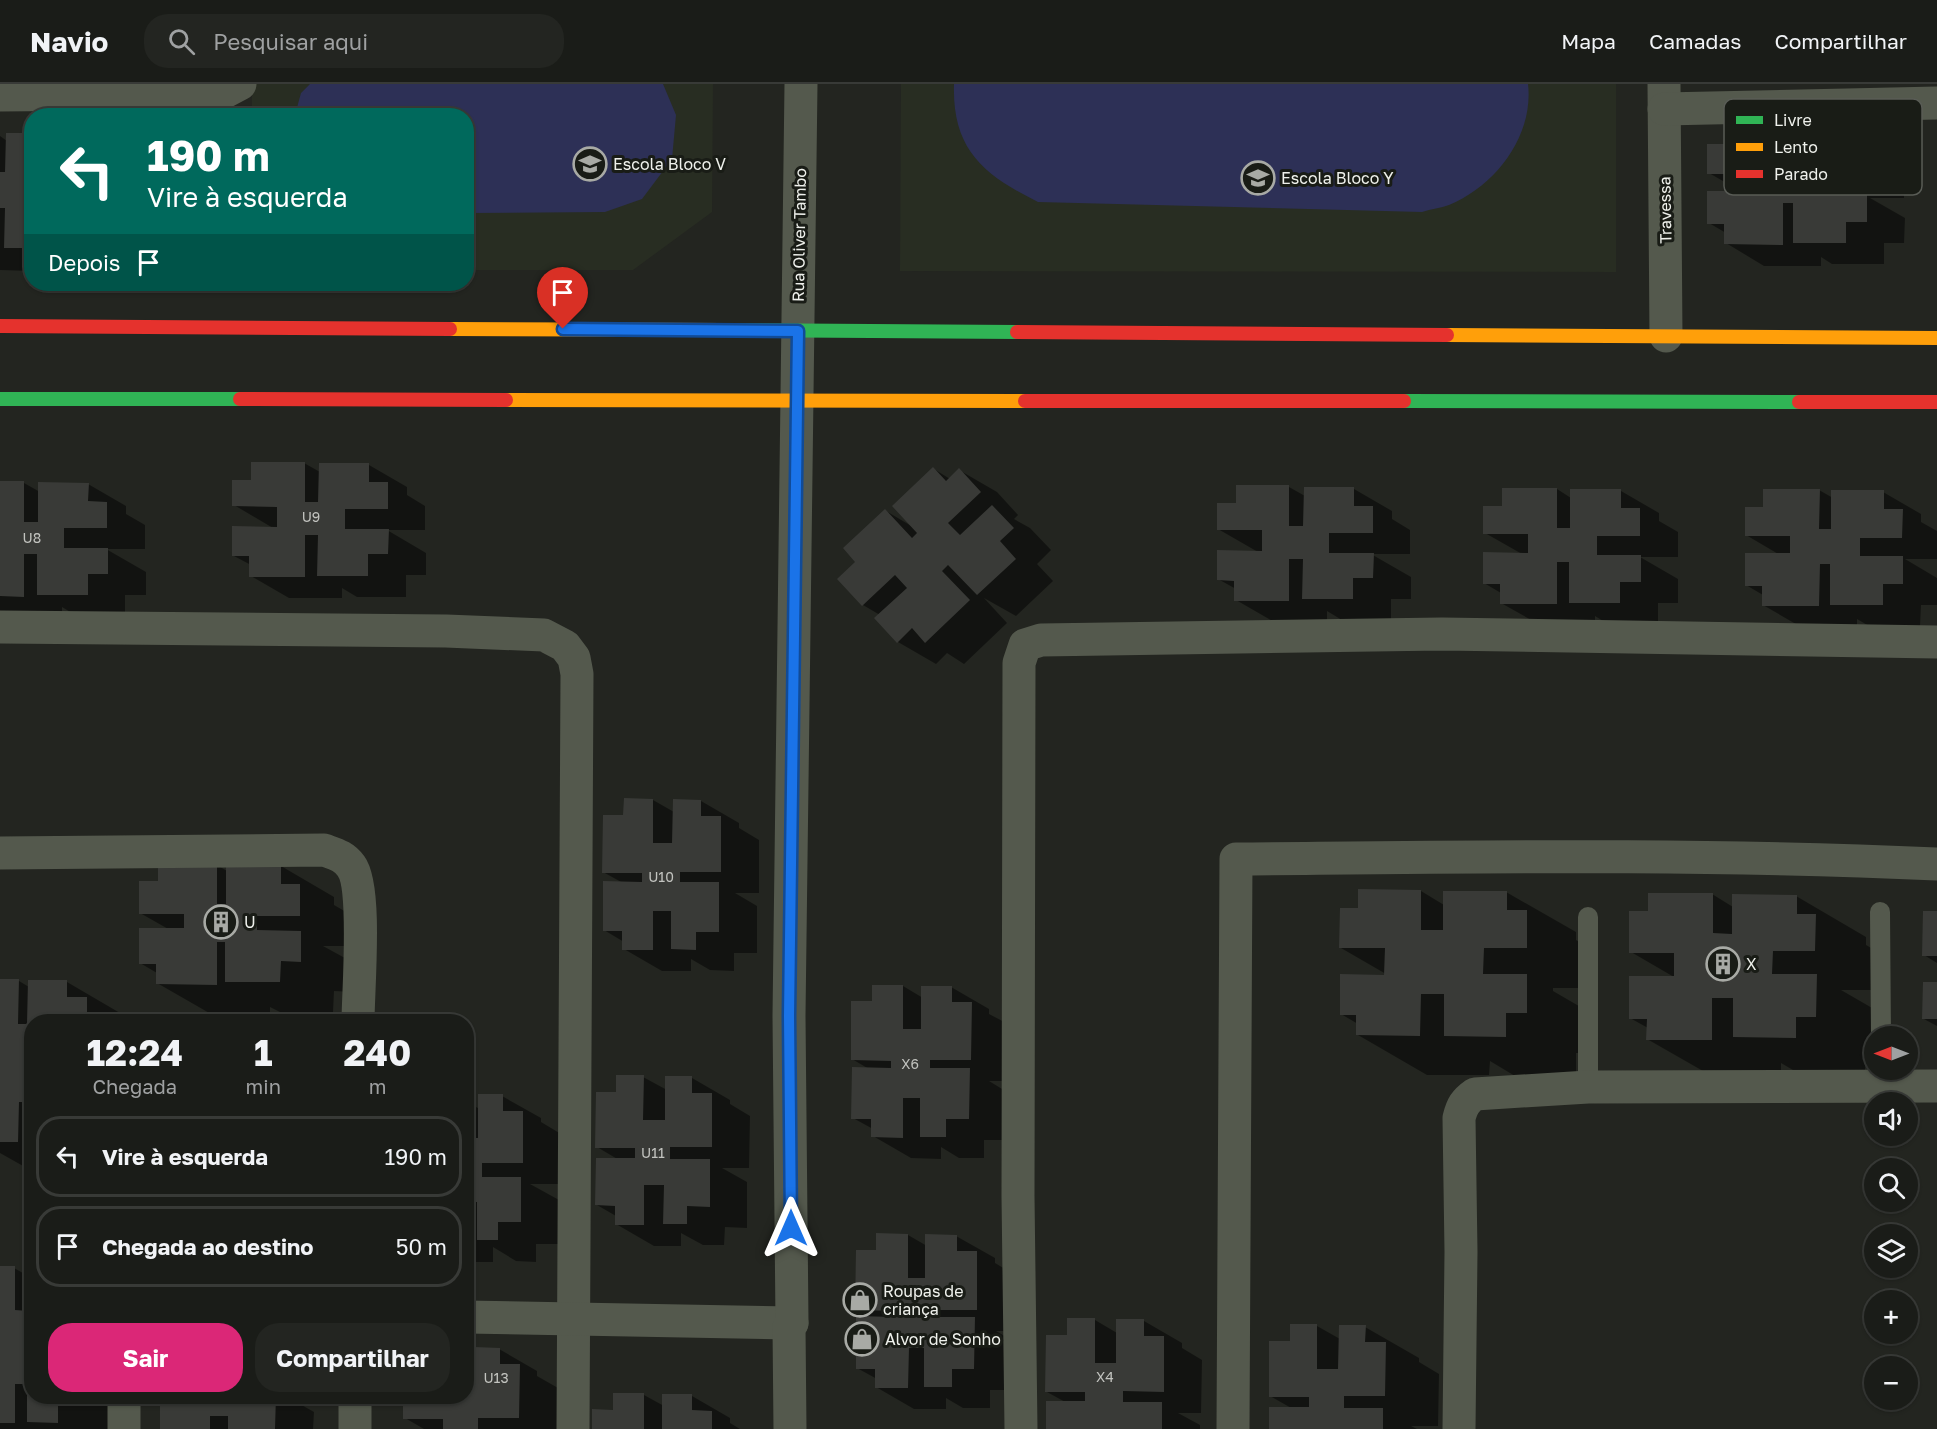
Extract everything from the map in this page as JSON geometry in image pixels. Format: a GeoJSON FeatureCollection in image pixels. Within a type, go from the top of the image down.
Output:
{"type":"FeatureCollection","features":[{"type":"Feature","properties":{"kind":"street"},"geometry":{"type":"LineString","coordinates":[[0,95],[158,104],[223,93],[240,84]]}},
{"type":"Feature","properties":{"kind":"street","name":"Rua Oliver Tambo"},"geometry":{"type":"LineString","coordinates":[[790,1429],[789,1327],[792,1323],[789,1016],[801,84]]}},
{"type":"Feature","properties":{"kind":"street"},"geometry":{"type":"LineString","coordinates":[[1664,97],[1793,94],[1873,99]]}},
{"type":"Feature","properties":{"kind":"street","name":"Travessa"},"geometry":{"type":"LineString","coordinates":[[1664,97],[1666,336]]}},
{"type":"Feature","properties":{"kind":"street"},"geometry":{"type":"LineString","coordinates":[[1922,102],[1937,103]]}},
{"type":"Feature","properties":{"kind":"street"},"geometry":{"type":"LineString","coordinates":[[0,326],[1937,338]]}},
{"type":"Feature","properties":{"kind":"street"},"geometry":{"type":"LineString","coordinates":[[0,399],[1937,402]]}},
{"type":"Feature","properties":{"kind":"street"},"geometry":{"type":"LineString","coordinates":[[0,627],[446,631],[544,635],[565,646],[574,658],[578,674],[573,1429]]}},
{"type":"Feature","properties":{"kind":"street"},"geometry":{"type":"LineString","coordinates":[[1021,1429],[1018,1196],[1019,663],[1025,645],[1031,641],[1075,639],[1430,634],[1937,642]]}},
{"type":"Feature","properties":{"kind":"street"},"geometry":{"type":"LineString","coordinates":[[0,853],[324,850],[341,855],[352,867],[357,880],[360,904],[358,1014]]}},
{"type":"Feature","properties":{"kind":"street"},"geometry":{"type":"LineString","coordinates":[[1233,1429],[1236,860],[1525,857],[1836,860],[1937,864]]}},
{"type":"Feature","properties":{"kind":"street"},"geometry":{"type":"LineString","coordinates":[[1459,1429],[1461,1252],[1459,1118],[1462,1106],[1475,1094],[1588,1087],[1864,1078]]}},
{"type":"Feature","properties":{"kind":"street"},"geometry":{"type":"LineString","coordinates":[[1900,1080],[1937,1086]]}},
{"type":"Feature","properties":{"kind":"street"},"geometry":{"type":"LineString","coordinates":[[474,1317],[792,1323]]}},
{"type":"Feature","properties":{"kind":"street"},"geometry":{"type":"LineString","coordinates":[[124,1404],[124,1429]]}},
{"type":"Feature","properties":{"kind":"street"},"geometry":{"type":"LineString","coordinates":[[355,1404],[355,1429]]}},
{"type":"Feature","properties":{"kind":"lane"},"geometry":{"type":"LineString","coordinates":[[1880,912],[1881,1026]]}},
{"type":"Feature","properties":{"kind":"lane"},"geometry":{"type":"LineString","coordinates":[[1588,917],[1588,1087]]}},
{"type":"Feature","properties":{"kind":"shaded area","name":"Escola Bloco V"},"geometry":{"type":"Polygon","coordinates":[[[252,84],[713,84],[712,212],[633,270],[474,270],[474,108],[252,108],[252,84]]]}},
{"type":"Feature","properties":{"kind":"shaded area"},"geometry":{"type":"Polygon","coordinates":[[[310,84],[663,84],[676,115],[672,159],[642,199],[605,212],[474,213],[474,108],[297,108],[301,93],[310,84]]]}},
{"type":"Feature","properties":{"kind":"shaded area","name":"Escola Bloco Y"},"geometry":{"type":"Polygon","coordinates":[[[901,84],[1616,84],[1616,272],[900,271],[901,84]]]}},
{"type":"Feature","properties":{"kind":"shaded area"},"geometry":{"type":"Polygon","coordinates":[[[954,84],[1528,84],[1528,103],[1525,122],[1518,140],[1496,172],[1466,196],[1449,205],[1422,212],[1038,202],[1002,181],[975,158],[965,143],[959,126],[954,84]]]}},
{"type":"Feature","properties":{"kind":"building"},"geometry":{"type":"Polygon","coordinates":[[[6,133],[24,133],[24,248],[4,248],[5,208],[0,208],[0,172],[5,172],[6,133]]]}},
{"type":"Feature","properties":{"kind":"building"},"geometry":{"type":"Polygon","coordinates":[[[1707,144],[1724,144],[1724,174],[1707,174],[1707,144]]]}},
{"type":"Feature","properties":{"kind":"building"},"geometry":{"type":"Polygon","coordinates":[[[1707,191],[1724,191],[1724,195],[1867,195],[1867,222],[1846,222],[1846,243],[1793,243],[1793,203],[1783,203],[1783,245],[1724,244],[1724,224],[1707,224],[1707,191]]]}},
{"type":"Feature","properties":{"kind":"building"},"geometry":{"type":"Polygon","coordinates":[[[251,462],[305,462],[305,502],[318,502],[319,463],[369,463],[369,482],[388,482],[388,509],[345,509],[345,529],[389,529],[388,554],[368,554],[368,576],[317,576],[318,535],[305,535],[305,577],[249,577],[249,556],[232,556],[232,526],[277,527],[277,507],[232,506],[232,480],[251,480],[251,462]]]}},
{"type":"Feature","properties":{"kind":"building"},"geometry":{"type":"Polygon","coordinates":[[[933,467],[946,481],[959,468],[981,492],[948,523],[960,535],[992,505],[1014,528],[1000,541],[1016,559],[977,595],[948,565],[942,571],[970,600],[925,643],[912,628],[897,643],[874,618],[907,588],[895,575],[862,606],[837,579],[855,562],[843,548],[885,509],[912,538],[917,533],[892,506],[933,467]]]}},
{"type":"Feature","properties":{"kind":"building"},"geometry":{"type":"Polygon","coordinates":[[[0,481],[24,481],[24,522],[38,522],[38,482],[89,483],[88,501],[107,502],[107,528],[64,528],[64,548],[108,548],[108,574],[88,574],[88,595],[37,595],[37,554],[24,554],[24,597],[0,596],[0,481]]]}},
{"type":"Feature","properties":{"kind":"building"},"geometry":{"type":"Polygon","coordinates":[[[1236,485],[1289,485],[1289,526],[1303,526],[1304,487],[1354,487],[1354,506],[1373,506],[1373,533],[1329,533],[1329,553],[1374,553],[1373,578],[1353,578],[1353,599],[1302,599],[1303,559],[1289,559],[1289,601],[1234,601],[1234,581],[1217,580],[1217,550],[1262,551],[1262,530],[1217,530],[1217,503],[1236,503],[1236,485]]]}},
{"type":"Feature","properties":{"kind":"building"},"geometry":{"type":"Polygon","coordinates":[[[1502,488],[1557,488],[1557,528],[1570,528],[1570,489],[1621,489],[1621,508],[1640,508],[1640,536],[1597,536],[1597,555],[1641,555],[1641,582],[1620,582],[1620,603],[1569,603],[1569,562],[1557,562],[1557,604],[1500,604],[1500,584],[1483,584],[1483,552],[1528,553],[1528,534],[1483,534],[1483,506],[1502,506],[1502,488]]]}},
{"type":"Feature","properties":{"kind":"building"},"geometry":{"type":"Polygon","coordinates":[[[1763,489],[1820,489],[1819,529],[1831,529],[1831,490],[1884,490],[1884,509],[1903,509],[1902,538],[1860,538],[1860,556],[1903,556],[1903,584],[1883,584],[1883,605],[1830,605],[1830,564],[1820,564],[1819,606],[1762,606],[1762,586],[1745,586],[1745,553],[1790,553],[1790,536],[1745,536],[1745,507],[1763,507],[1763,489]]]}},
{"type":"Feature","properties":{"kind":"building"},"geometry":{"type":"Polygon","coordinates":[[[624,798],[653,799],[653,843],[672,843],[673,799],[701,800],[701,816],[721,816],[721,872],[680,872],[680,882],[719,882],[719,932],[696,932],[696,950],[671,949],[671,911],[653,911],[653,950],[622,950],[622,931],[603,931],[603,881],[642,882],[642,873],[602,873],[603,815],[623,815],[624,798]]]}},
{"type":"Feature","properties":{"kind":"building","name":"U"},"geometry":{"type":"Polygon","coordinates":[[[158,863],[217,863],[217,904],[226,904],[226,865],[281,865],[281,884],[300,884],[300,916],[257,916],[257,930],[301,931],[301,962],[281,961],[280,982],[225,982],[225,942],[217,942],[217,985],[156,984],[156,964],[139,964],[139,928],[184,928],[184,914],[139,914],[139,881],[158,881],[158,863]]]}},
{"type":"Feature","properties":{"kind":"building"},"geometry":{"type":"Polygon","coordinates":[[[1358,889],[1421,890],[1421,930],[1443,930],[1443,891],[1507,891],[1507,910],[1527,910],[1527,948],[1484,948],[1483,974],[1527,974],[1527,1013],[1506,1013],[1506,1037],[1444,1036],[1444,994],[1421,994],[1420,1036],[1356,1035],[1356,1015],[1340,1015],[1340,974],[1384,975],[1385,948],[1339,948],[1340,908],[1358,908],[1358,889]]]}},
{"type":"Feature","properties":{"kind":"building","name":"X"},"geometry":{"type":"Polygon","coordinates":[[[1648,893],[1713,893],[1713,933],[1732,934],[1732,894],[1797,895],[1797,914],[1816,914],[1815,951],[1773,951],[1772,974],[1817,974],[1816,1017],[1796,1017],[1796,1038],[1733,1037],[1733,998],[1712,998],[1712,1040],[1646,1040],[1647,1019],[1629,1019],[1629,976],[1674,976],[1674,953],[1629,953],[1629,911],[1648,911],[1648,893]]]}},
{"type":"Feature","properties":{"kind":"building"},"geometry":{"type":"Polygon","coordinates":[[[1923,911],[1937,911],[1937,956],[1922,956],[1923,911]]]}},
{"type":"Feature","properties":{"kind":"building"},"geometry":{"type":"Polygon","coordinates":[[[0,979],[19,979],[18,1024],[24,1024],[24,1102],[19,1102],[18,1142],[0,1142],[0,979]]]}},
{"type":"Feature","properties":{"kind":"building"},"geometry":{"type":"Polygon","coordinates":[[[28,980],[67,980],[67,997],[87,997],[87,1014],[27,1014],[28,980]]]}},
{"type":"Feature","properties":{"kind":"building"},"geometry":{"type":"Polygon","coordinates":[[[1923,982],[1937,982],[1937,1019],[1922,1019],[1923,982]]]}},
{"type":"Feature","properties":{"kind":"building"},"geometry":{"type":"Polygon","coordinates":[[[872,985],[903,985],[903,1029],[921,1029],[921,986],[952,986],[952,1002],[972,1002],[971,1060],[930,1060],[930,1068],[970,1068],[969,1119],[946,1119],[946,1137],[920,1137],[920,1098],[903,1098],[903,1138],[871,1137],[871,1119],[851,1119],[852,1067],[891,1068],[891,1061],[851,1060],[851,1001],[872,1001],[872,985]]]}},
{"type":"Feature","properties":{"kind":"building"},"geometry":{"type":"Polygon","coordinates":[[[616,1075],[644,1075],[643,1120],[665,1120],[665,1076],[692,1076],[692,1093],[712,1093],[712,1147],[670,1147],[670,1159],[710,1159],[710,1207],[687,1206],[687,1224],[663,1224],[664,1185],[644,1185],[644,1225],[615,1225],[615,1206],[595,1205],[596,1158],[635,1158],[635,1148],[595,1148],[596,1092],[616,1092],[616,1075]]]}},
{"type":"Feature","properties":{"kind":"building"},"geometry":{"type":"Polygon","coordinates":[[[478,1094],[503,1094],[503,1111],[523,1111],[523,1163],[482,1163],[482,1177],[521,1177],[521,1222],[498,1222],[498,1240],[477,1240],[477,1202],[474,1202],[474,1138],[478,1138],[478,1094]]]}},
{"type":"Feature","properties":{"kind":"building"},"geometry":{"type":"Polygon","coordinates":[[[876,1233],[908,1234],[908,1278],[925,1278],[925,1234],[957,1235],[957,1251],[977,1251],[977,1310],[936,1310],[936,1317],[975,1317],[974,1369],[952,1369],[952,1387],[924,1387],[924,1348],[909,1348],[908,1388],[875,1388],[875,1369],[856,1369],[856,1316],[895,1317],[895,1311],[855,1310],[856,1250],[876,1250],[876,1233]]]}},
{"type":"Feature","properties":{"kind":"building"},"geometry":{"type":"Polygon","coordinates":[[[0,1266],[15,1266],[15,1310],[24,1311],[24,1384],[15,1384],[15,1423],[0,1423],[0,1266]]]}},
{"type":"Feature","properties":{"kind":"building"},"geometry":{"type":"Polygon","coordinates":[[[1067,1318],[1095,1318],[1095,1363],[1116,1363],[1116,1319],[1144,1319],[1144,1336],[1164,1336],[1164,1392],[1123,1391],[1123,1402],[1162,1402],[1162,1429],[1046,1429],[1046,1401],[1085,1401],[1085,1392],[1045,1392],[1046,1335],[1067,1335],[1067,1318]]]}},
{"type":"Feature","properties":{"kind":"building"},"geometry":{"type":"Polygon","coordinates":[[[1290,1324],[1317,1324],[1317,1369],[1338,1369],[1339,1325],[1366,1325],[1365,1342],[1386,1342],[1385,1396],[1344,1396],[1344,1408],[1383,1408],[1383,1429],[1269,1429],[1269,1407],[1309,1407],[1309,1397],[1269,1397],[1269,1341],[1290,1341],[1290,1324]]]}},
{"type":"Feature","properties":{"kind":"building"},"geometry":{"type":"Polygon","coordinates":[[[474,1347],[500,1348],[500,1364],[520,1364],[519,1418],[478,1418],[478,1429],[443,1429],[443,1419],[403,1419],[403,1404],[474,1404],[474,1347]]]}},
{"type":"Feature","properties":{"kind":"building"},"geometry":{"type":"Polygon","coordinates":[[[613,1393],[644,1393],[644,1429],[592,1429],[592,1409],[613,1410],[613,1393]]]}},
{"type":"Feature","properties":{"kind":"building"},"geometry":{"type":"Polygon","coordinates":[[[662,1394],[692,1394],[692,1410],[712,1411],[712,1429],[662,1429],[662,1394]]]}},
{"type":"Feature","properties":{"kind":"building"},"geometry":{"type":"Polygon","coordinates":[[[27,1404],[81,1404],[58,1405],[58,1423],[27,1422],[27,1404]]]}},
{"type":"Feature","properties":{"kind":"building"},"geometry":{"type":"Polygon","coordinates":[[[160,1404],[276,1404],[275,1429],[228,1429],[228,1416],[210,1416],[210,1429],[160,1429],[160,1404]]]}},
{"type":"Feature","properties":{"kind":"traffic: fast"},"geometry":{"type":"LineString","coordinates":[[724,330],[1017,332]]}},
{"type":"Feature","properties":{"kind":"traffic: fast"},"geometry":{"type":"LineString","coordinates":[[0,399],[240,399]]}},
{"type":"Feature","properties":{"kind":"traffic: fast"},"geometry":{"type":"LineString","coordinates":[[1404,401],[1799,402]]}},
{"type":"Feature","properties":{"kind":"traffic: slow"},"geometry":{"type":"LineString","coordinates":[[450,329],[724,330]]}},
{"type":"Feature","properties":{"kind":"traffic: slow"},"geometry":{"type":"LineString","coordinates":[[1447,335],[1937,338]]}},
{"type":"Feature","properties":{"kind":"traffic: slow"},"geometry":{"type":"LineString","coordinates":[[506,400],[1025,401]]}},
{"type":"Feature","properties":{"kind":"traffic: jam"},"geometry":{"type":"LineString","coordinates":[[0,326],[450,329]]}},
{"type":"Feature","properties":{"kind":"traffic: jam"},"geometry":{"type":"LineString","coordinates":[[1017,332],[1447,335]]}},
{"type":"Feature","properties":{"kind":"traffic: jam"},"geometry":{"type":"LineString","coordinates":[[240,399],[506,400]]}},
{"type":"Feature","properties":{"kind":"traffic: jam"},"geometry":{"type":"LineString","coordinates":[[1025,401],[1404,401]]}},
{"type":"Feature","properties":{"kind":"traffic: jam"},"geometry":{"type":"LineString","coordinates":[[1799,402],[1937,402]]}},
{"type":"Feature","properties":{"kind":"place","name":"Escola Bloco V"},"geometry":{"type":"Point","coordinates":[590,164]}},
{"type":"Feature","properties":{"kind":"place","name":"Escola Bloco Y"},"geometry":{"type":"Point","coordinates":[1258,178]}},
{"type":"Feature","properties":{"kind":"place","name":"U"},"geometry":{"type":"Point","coordinates":[221,922]}},
{"type":"Feature","properties":{"kind":"place","name":"X"},"geometry":{"type":"Point","coordinates":[1723,964]}},
{"type":"Feature","properties":{"kind":"place","name":"Roupas de criança"},"geometry":{"type":"Point","coordinates":[860,1300]}},
{"type":"Feature","properties":{"kind":"place","name":"Alvor de Sonho"},"geometry":{"type":"Point","coordinates":[862,1339]}},
{"type":"Feature","properties":{"kind":"route"},"geometry":{"type":"LineString","coordinates":[[563,329],[798,331],[789,1016],[791,1228]]}}]}
